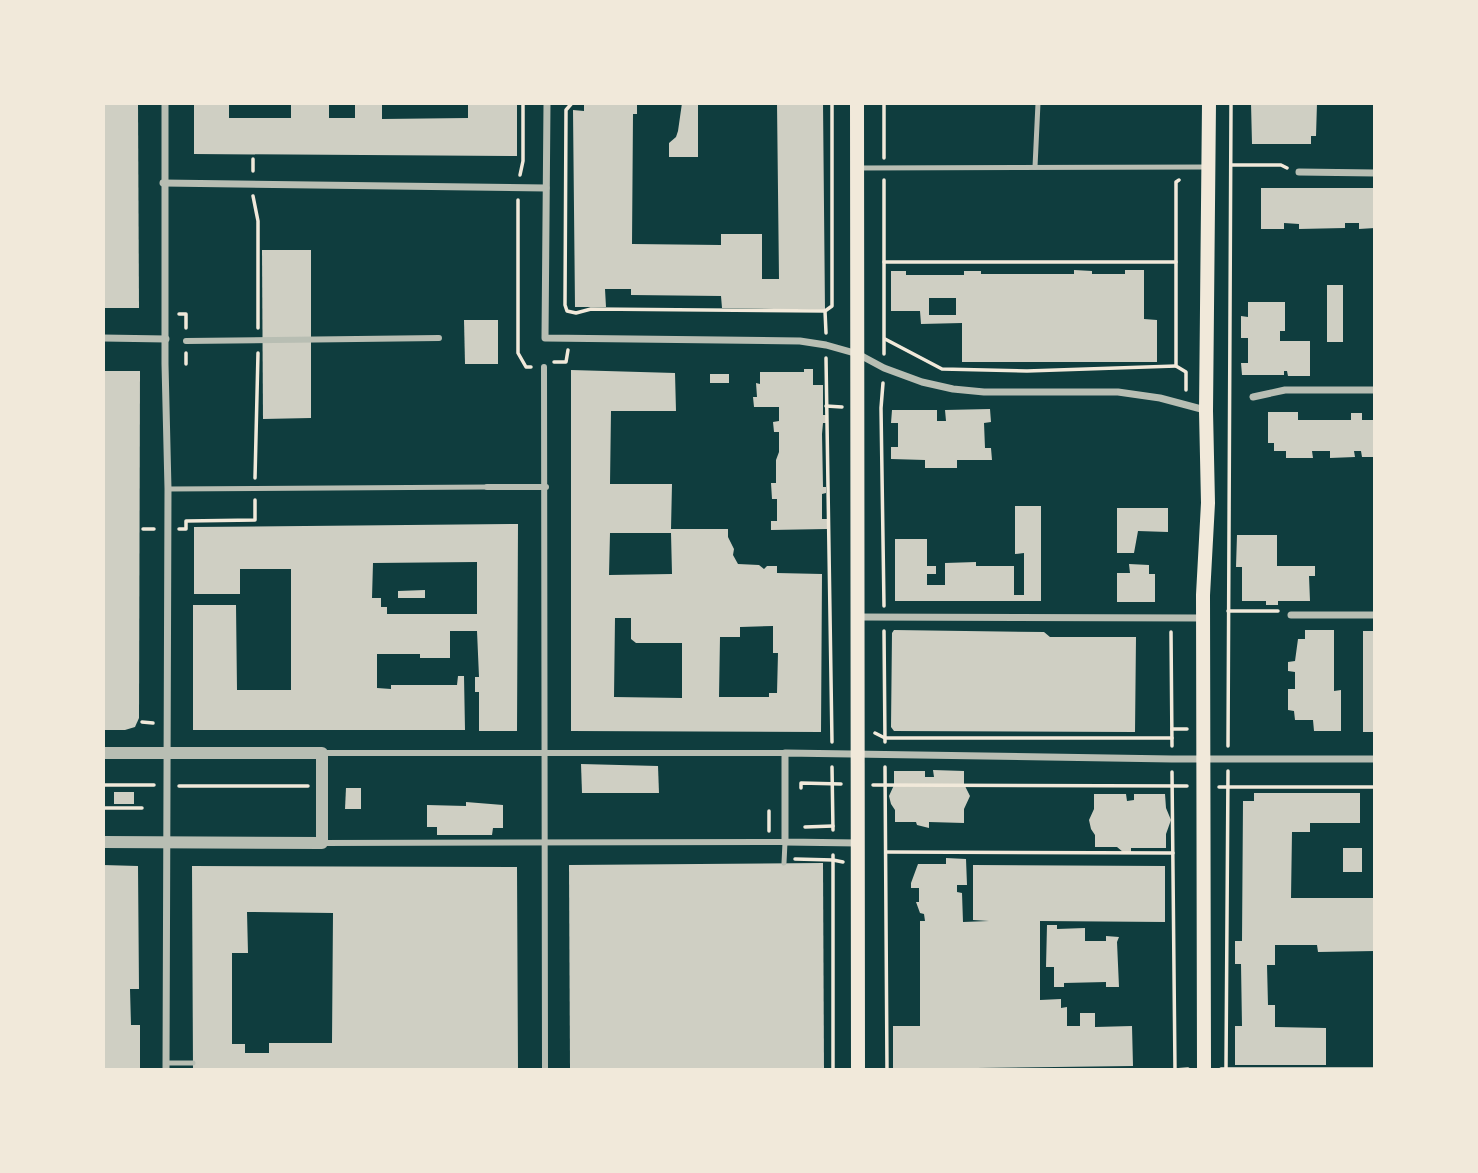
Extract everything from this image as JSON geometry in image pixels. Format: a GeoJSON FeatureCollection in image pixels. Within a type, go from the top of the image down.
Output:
{"type":"FeatureCollection","features":[{"type":"Feature","properties":{"kind":"main road"},"geometry":{"type":"LineString","coordinates":[[857,103],[858,1070]]}},
{"type":"Feature","properties":{"kind":"main road"},"geometry":{"type":"LineString","coordinates":[[1204,1070],[1202,786],[1203,618],[1208,503],[1206,411],[1209,103]]}},
{"type":"Feature","properties":{"kind":"street"},"geometry":{"type":"LineString","coordinates":[[165,103],[163,184],[169,489],[166,1066]]}},
{"type":"Feature","properties":{"kind":"street"},"geometry":{"type":"LineString","coordinates":[[547,103],[545,338],[800,341],[858,354],[884,368],[953,390],[1118,392],[1160,398],[1206,411]]}},
{"type":"Feature","properties":{"kind":"street"},"geometry":{"type":"LineString","coordinates":[[1299,173],[1375,173]]}},
{"type":"Feature","properties":{"kind":"street"},"geometry":{"type":"LineString","coordinates":[[163,184],[546,188]]}},
{"type":"Feature","properties":{"kind":"street"},"geometry":{"type":"LineString","coordinates":[[103,338],[166,339]]}},
{"type":"Feature","properties":{"kind":"street"},"geometry":{"type":"LineString","coordinates":[[186,341],[439,338]]}},
{"type":"Feature","properties":{"kind":"street"},"geometry":{"type":"LineString","coordinates":[[544,367],[545,1070]]}},
{"type":"Feature","properties":{"kind":"street"},"geometry":{"type":"LineString","coordinates":[[1253,397],[1285,390],[1375,390]]}},
{"type":"Feature","properties":{"kind":"street"},"geometry":{"type":"LineString","coordinates":[[487,487],[546,487]]}},
{"type":"Feature","properties":{"kind":"street"},"geometry":{"type":"LineString","coordinates":[[1291,615],[1375,615]]}},
{"type":"Feature","properties":{"kind":"street"},"geometry":{"type":"LineString","coordinates":[[859,617],[1203,618]]}},
{"type":"Feature","properties":{"kind":"street"},"geometry":{"type":"LineString","coordinates":[[103,753],[785,753],[1375,759]]}},
{"type":"Feature","properties":{"kind":"street"},"geometry":{"type":"LineString","coordinates":[[322,753],[322,843]]}},
{"type":"Feature","properties":{"kind":"street"},"geometry":{"type":"LineString","coordinates":[[785,753],[785,842]]}},
{"type":"Feature","properties":{"kind":"street"},"geometry":{"type":"LineString","coordinates":[[103,842],[858,843]]}},
{"type":"Feature","properties":{"kind":"lane"},"geometry":{"type":"LineString","coordinates":[[1035,167],[1038,103]]}},
{"type":"Feature","properties":{"kind":"lane"},"geometry":{"type":"LineString","coordinates":[[857,168],[1209,167]]}},
{"type":"Feature","properties":{"kind":"lane"},"geometry":{"type":"LineString","coordinates":[[169,489],[487,487]]}},
{"type":"Feature","properties":{"kind":"lane"},"geometry":{"type":"LineString","coordinates":[[784,863],[785,842]]}},
{"type":"Feature","properties":{"kind":"lane"},"geometry":{"type":"LineString","coordinates":[[166,1066],[193,1063]]}},
{"type":"Feature","properties":{"kind":"path"},"geometry":{"type":"LineString","coordinates":[[523,103],[523,161],[518,187],[518,353],[526,367],[544,367]]}},
{"type":"Feature","properties":{"kind":"path"},"geometry":{"type":"LineString","coordinates":[[572,103],[566,110],[565,305],[567,311],[576,313],[591,309],[825,311],[832,306],[832,103]]}},
{"type":"Feature","properties":{"kind":"path"},"geometry":{"type":"LineString","coordinates":[[884,103],[885,339],[881,408],[887,1070]]}},
{"type":"Feature","properties":{"kind":"path"},"geometry":{"type":"LineString","coordinates":[[1231,103],[1226,1069],[1375,1069]]}},
{"type":"Feature","properties":{"kind":"path"},"geometry":{"type":"LineString","coordinates":[[1231,165],[1281,165],[1299,173]]}},
{"type":"Feature","properties":{"kind":"path"},"geometry":{"type":"LineString","coordinates":[[884,262],[1177,262]]}},
{"type":"Feature","properties":{"kind":"path"},"geometry":{"type":"LineString","coordinates":[[825,311],[833,826],[833,1070]]}},
{"type":"Feature","properties":{"kind":"path"},"geometry":{"type":"LineString","coordinates":[[885,339],[942,369],[1027,371],[1176,366]]}},
{"type":"Feature","properties":{"kind":"path"},"geometry":{"type":"LineString","coordinates":[[186,529],[186,520],[255,520],[256,467]]}},
{"type":"Feature","properties":{"kind":"path"},"geometry":{"type":"LineString","coordinates":[[1228,611],[1280,611],[1291,615]]}},
{"type":"Feature","properties":{"kind":"path"},"geometry":{"type":"LineString","coordinates":[[832,741],[839,733],[857,732],[877,733],[885,738],[1172,738]]}},
{"type":"Feature","properties":{"kind":"path"},"geometry":{"type":"LineString","coordinates":[[801,791],[801,783],[832,784]]}},
{"type":"Feature","properties":{"kind":"path"},"geometry":{"type":"LineString","coordinates":[[857,784],[1375,788]]}},
{"type":"Feature","properties":{"kind":"path"},"geometry":{"type":"LineString","coordinates":[[103,785],[321,786]]}},
{"type":"Feature","properties":{"kind":"path"},"geometry":{"type":"LineString","coordinates":[[103,808],[142,808]]}},
{"type":"Feature","properties":{"kind":"path"},"geometry":{"type":"LineString","coordinates":[[800,827],[833,826]]}},
{"type":"Feature","properties":{"kind":"path"},"geometry":{"type":"LineString","coordinates":[[886,852],[1173,853]]}},
{"type":"Feature","properties":{"kind":"building"},"geometry":{"type":"Polygon","coordinates":[[[103,103],[138,103],[139,308],[103,308],[103,103]]]}},
{"type":"Feature","properties":{"kind":"building"},"geometry":{"type":"Polygon","coordinates":[[[194,103],[229,103],[229,118],[291,118],[291,103],[329,103],[329,118],[355,118],[355,103],[382,103],[382,119],[468,118],[468,103],[517,103],[517,156],[194,154],[194,103]]]}},
{"type":"Feature","properties":{"kind":"building"},"geometry":{"type":"Polygon","coordinates":[[[584,103],[637,103],[637,114],[633,114],[632,244],[721,245],[721,234],[762,234],[762,279],[779,279],[777,103],[823,103],[825,310],[722,308],[721,296],[631,295],[631,289],[605,289],[606,307],[575,307],[573,110],[584,111],[584,103]]]}},
{"type":"Feature","properties":{"kind":"building"},"geometry":{"type":"Polygon","coordinates":[[[682,103],[698,103],[698,157],[669,157],[669,143],[678,131],[682,103]]]}},
{"type":"Feature","properties":{"kind":"building"},"geometry":{"type":"Polygon","coordinates":[[[1251,103],[1317,103],[1316,136],[1311,136],[1311,144],[1252,144],[1251,103]]]}},
{"type":"Feature","properties":{"kind":"building"},"geometry":{"type":"Polygon","coordinates":[[[1261,188],[1375,188],[1375,228],[1359,229],[1359,223],[1345,223],[1345,228],[1299,229],[1299,224],[1284,223],[1284,229],[1261,229],[1261,188]]]}},
{"type":"Feature","properties":{"kind":"building"},"geometry":{"type":"Polygon","coordinates":[[[262,250],[311,250],[311,418],[263,419],[262,250]]]}},
{"type":"Feature","properties":{"kind":"building"},"geometry":{"type":"Polygon","coordinates":[[[1074,270],[1092,271],[1092,274],[1125,274],[1125,270],[1144,270],[1144,319],[1157,320],[1157,362],[962,362],[962,323],[921,324],[920,311],[891,311],[891,271],[906,271],[906,275],[964,275],[964,271],[981,271],[981,274],[1074,274],[1074,270]],[[929,298],[929,315],[956,315],[956,298],[929,298]]]}},
{"type":"Feature","properties":{"kind":"building"},"geometry":{"type":"Polygon","coordinates":[[[1327,285],[1343,285],[1343,342],[1327,342],[1327,285]]]}},
{"type":"Feature","properties":{"kind":"building"},"geometry":{"type":"Polygon","coordinates":[[[1248,302],[1285,302],[1285,331],[1280,331],[1280,341],[1310,341],[1310,376],[1288,376],[1287,371],[1284,371],[1284,375],[1242,375],[1241,363],[1248,363],[1248,338],[1241,338],[1241,316],[1248,317],[1248,302]]]}},
{"type":"Feature","properties":{"kind":"building"},"geometry":{"type":"Polygon","coordinates":[[[464,320],[498,320],[498,364],[465,364],[464,320]]]}},
{"type":"Feature","properties":{"kind":"building"},"geometry":{"type":"Polygon","coordinates":[[[804,369],[813,369],[813,385],[823,385],[823,415],[826,415],[826,423],[823,423],[822,434],[823,487],[826,487],[826,493],[822,494],[822,519],[827,519],[827,529],[771,530],[771,521],[777,521],[777,499],[772,499],[771,483],[776,483],[779,432],[774,432],[773,422],[779,421],[779,407],[754,407],[753,397],[757,397],[756,383],[760,384],[760,372],[804,372],[804,369]]]}},
{"type":"Feature","properties":{"kind":"building"},"geometry":{"type":"Polygon","coordinates":[[[571,370],[675,373],[676,411],[611,411],[610,484],[672,484],[671,529],[728,529],[728,537],[734,549],[733,555],[738,564],[759,565],[764,569],[767,566],[777,566],[777,573],[822,574],[821,732],[571,731],[571,370]],[[610,533],[609,575],[672,574],[671,533],[610,533]],[[615,618],[614,697],[682,698],[682,643],[636,643],[631,639],[631,618],[615,618]],[[773,626],[740,627],[740,637],[720,637],[719,697],[769,697],[769,693],[777,693],[778,653],[773,653],[773,626]]]}},
{"type":"Feature","properties":{"kind":"building"},"geometry":{"type":"Polygon","coordinates":[[[103,371],[140,371],[139,718],[135,727],[125,730],[103,730],[103,371]]]}},
{"type":"Feature","properties":{"kind":"building"},"geometry":{"type":"Polygon","coordinates":[[[710,374],[729,374],[729,383],[710,383],[710,374]]]}},
{"type":"Feature","properties":{"kind":"building"},"geometry":{"type":"Polygon","coordinates":[[[990,409],[991,422],[984,423],[985,448],[991,448],[992,460],[957,460],[957,468],[925,468],[925,460],[891,459],[891,447],[898,447],[898,423],[891,423],[892,410],[937,410],[937,421],[946,421],[945,410],[990,409]]]}},
{"type":"Feature","properties":{"kind":"building"},"geometry":{"type":"Polygon","coordinates":[[[1268,412],[1298,412],[1298,420],[1351,420],[1351,413],[1362,413],[1362,420],[1375,420],[1375,457],[1362,457],[1361,451],[1354,451],[1355,457],[1330,458],[1330,451],[1312,451],[1313,458],[1286,458],[1286,451],[1274,451],[1274,443],[1268,443],[1268,412]]]}},
{"type":"Feature","properties":{"kind":"building"},"geometry":{"type":"Polygon","coordinates":[[[1015,506],[1041,506],[1041,601],[895,601],[895,539],[927,539],[927,566],[936,566],[936,574],[927,574],[927,585],[945,585],[945,563],[976,562],[976,566],[1014,566],[1014,595],[1024,595],[1024,553],[1015,554],[1015,506]]]}},
{"type":"Feature","properties":{"kind":"building"},"geometry":{"type":"Polygon","coordinates":[[[1117,508],[1168,508],[1168,532],[1138,531],[1134,553],[1117,553],[1117,508]]]}},
{"type":"Feature","properties":{"kind":"building"},"geometry":{"type":"Polygon","coordinates":[[[518,524],[517,731],[479,731],[479,692],[475,692],[475,677],[479,677],[477,631],[450,631],[450,658],[420,658],[420,654],[377,654],[377,688],[391,689],[391,685],[457,685],[458,676],[464,676],[465,730],[193,730],[193,605],[236,605],[237,690],[291,690],[291,569],[240,569],[240,594],[194,594],[194,527],[518,524]],[[477,562],[373,563],[372,598],[381,598],[381,607],[387,607],[387,614],[477,614],[477,562]]]}},
{"type":"Feature","properties":{"kind":"building"},"geometry":{"type":"Polygon","coordinates":[[[1237,535],[1277,535],[1277,566],[1315,566],[1315,576],[1309,576],[1310,601],[1278,601],[1278,605],[1266,605],[1266,601],[1242,601],[1242,567],[1236,567],[1237,535]]]}},
{"type":"Feature","properties":{"kind":"building"},"geometry":{"type":"Polygon","coordinates":[[[1129,564],[1149,565],[1149,574],[1155,574],[1155,602],[1117,602],[1117,573],[1130,573],[1129,564]]]}},
{"type":"Feature","properties":{"kind":"building"},"geometry":{"type":"Polygon","coordinates":[[[425,590],[425,598],[398,598],[398,591],[425,590]]]}},
{"type":"Feature","properties":{"kind":"building"},"geometry":{"type":"Polygon","coordinates":[[[894,630],[1044,632],[1050,637],[1136,637],[1135,732],[894,731],[891,727],[894,630]]]}},
{"type":"Feature","properties":{"kind":"building"},"geometry":{"type":"Polygon","coordinates":[[[1305,630],[1334,630],[1334,691],[1341,690],[1341,731],[1314,731],[1313,720],[1295,720],[1294,711],[1288,710],[1288,689],[1295,689],[1295,672],[1288,671],[1288,662],[1295,661],[1298,639],[1305,639],[1305,630]]]}},
{"type":"Feature","properties":{"kind":"building"},"geometry":{"type":"Polygon","coordinates":[[[1363,631],[1375,631],[1375,732],[1363,732],[1363,631]]]}},
{"type":"Feature","properties":{"kind":"building"},"geometry":{"type":"Polygon","coordinates":[[[581,764],[658,766],[659,793],[582,793],[581,764]]]}},
{"type":"Feature","properties":{"kind":"building"},"geometry":{"type":"Polygon","coordinates":[[[933,770],[964,771],[964,784],[970,796],[964,809],[964,823],[929,822],[929,828],[917,825],[916,822],[895,822],[895,810],[889,796],[894,785],[894,771],[925,771],[925,777],[934,777],[933,770]]]}},
{"type":"Feature","properties":{"kind":"building"},"geometry":{"type":"Polygon","coordinates":[[[346,788],[361,788],[361,809],[345,809],[346,788]]]}},
{"type":"Feature","properties":{"kind":"building"},"geometry":{"type":"Polygon","coordinates":[[[114,792],[134,792],[134,804],[114,804],[114,792]]]}},
{"type":"Feature","properties":{"kind":"building"},"geometry":{"type":"Polygon","coordinates":[[[1254,793],[1360,793],[1360,823],[1310,823],[1310,832],[1292,832],[1291,898],[1375,898],[1375,951],[1318,952],[1317,945],[1275,945],[1275,965],[1267,965],[1268,1005],[1275,1005],[1275,1027],[1326,1028],[1326,1065],[1235,1065],[1235,1026],[1242,1026],[1241,964],[1235,964],[1235,941],[1242,941],[1243,801],[1254,801],[1254,793]]]}},
{"type":"Feature","properties":{"kind":"building"},"geometry":{"type":"Polygon","coordinates":[[[1094,794],[1126,794],[1127,801],[1134,800],[1134,794],[1165,794],[1166,808],[1171,820],[1166,834],[1166,848],[1131,848],[1131,853],[1123,852],[1117,847],[1095,847],[1095,835],[1089,820],[1094,809],[1094,794]]]}},
{"type":"Feature","properties":{"kind":"building"},"geometry":{"type":"Polygon","coordinates":[[[466,802],[503,805],[503,828],[493,828],[492,835],[437,835],[437,827],[427,827],[427,805],[466,806],[466,802]]]}},
{"type":"Feature","properties":{"kind":"building"},"geometry":{"type":"Polygon","coordinates":[[[1343,848],[1362,848],[1362,872],[1343,872],[1343,848]]]}},
{"type":"Feature","properties":{"kind":"building"},"geometry":{"type":"Polygon","coordinates":[[[946,858],[966,859],[967,885],[957,885],[957,892],[962,893],[963,922],[989,921],[973,920],[973,865],[1165,866],[1165,922],[1040,921],[1040,1000],[1061,999],[1061,1008],[1067,1007],[1067,1026],[1080,1026],[1080,1013],[1095,1013],[1095,1027],[1132,1026],[1133,1066],[893,1069],[893,1026],[920,1026],[920,921],[925,921],[916,902],[919,902],[919,888],[911,888],[911,883],[918,864],[946,864],[946,858]]]}},
{"type":"Feature","properties":{"kind":"building"},"geometry":{"type":"Polygon","coordinates":[[[823,863],[824,1070],[570,1070],[569,865],[823,863]]]}},
{"type":"Feature","properties":{"kind":"building"},"geometry":{"type":"Polygon","coordinates":[[[103,865],[138,866],[139,989],[130,989],[131,1025],[140,1025],[140,1070],[103,1070],[103,865]]]}},
{"type":"Feature","properties":{"kind":"building"},"geometry":{"type":"Polygon","coordinates":[[[192,866],[517,867],[518,1070],[193,1070],[192,866]],[[247,912],[248,953],[232,953],[232,1044],[245,1044],[245,1053],[269,1053],[269,1043],[332,1043],[333,913],[247,912]]]}},
{"type":"Feature","properties":{"kind":"building"},"geometry":{"type":"Polygon","coordinates":[[[1047,925],[1057,925],[1057,929],[1085,928],[1085,941],[1106,941],[1106,936],[1119,937],[1119,987],[1106,987],[1106,982],[1064,983],[1064,987],[1054,987],[1054,967],[1046,967],[1047,925]]]}}]}
